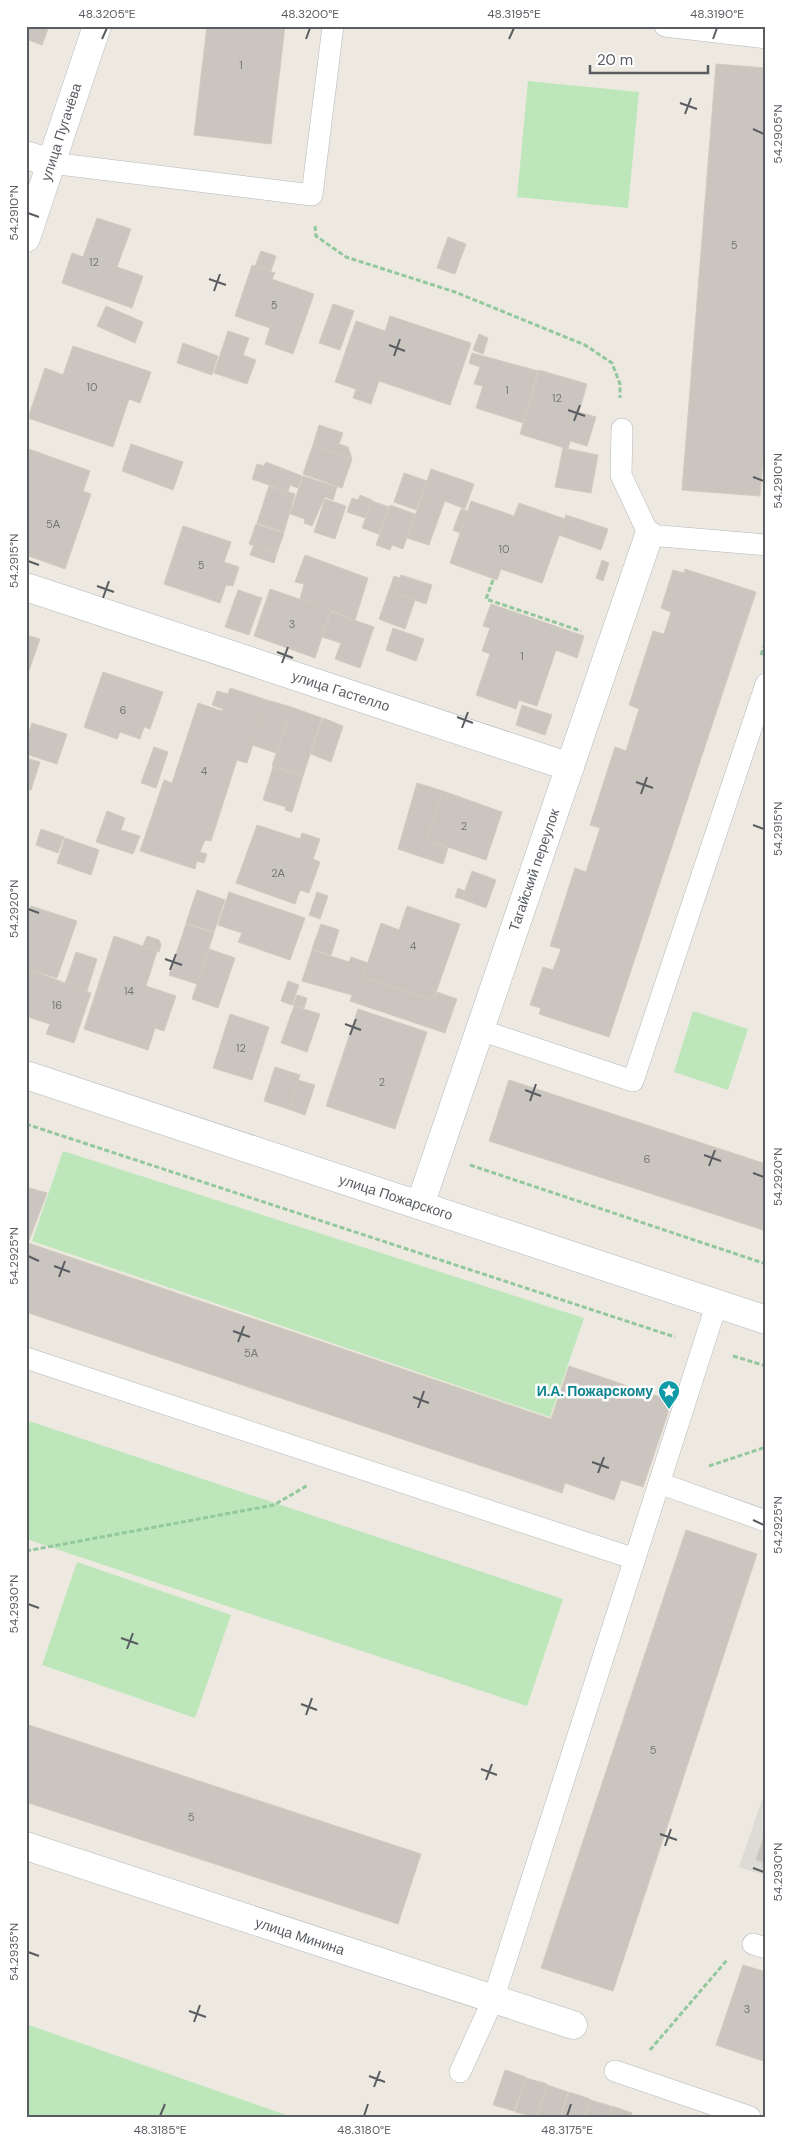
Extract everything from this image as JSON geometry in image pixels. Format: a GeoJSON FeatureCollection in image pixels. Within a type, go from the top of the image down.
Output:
{"type":"FeatureCollection","features":[{"type":"Feature","properties":{"kind":"street","name":"улица Пугачёва"},"geometry":{"type":"LineString","coordinates":[[26,238],[39,159],[96,26]]}},
{"type":"Feature","properties":{"kind":"street","name":"Тагайский переулок"},"geometry":{"type":"LineString","coordinates":[[420,1205],[649,535]]}},
{"type":"Feature","properties":{"kind":"street","name":"улица Гастелло"},"geometry":{"type":"LineString","coordinates":[[26,587],[570,767]]}},
{"type":"Feature","properties":{"kind":"street","name":"улица Пожарского"},"geometry":{"type":"LineString","coordinates":[[26,1075],[766,1320]]}},
{"type":"Feature","properties":{"kind":"street","name":"улица Минина"},"geometry":{"type":"LineString","coordinates":[[26,1846],[573,2025]]}},
{"type":"Feature","properties":{"kind":"lane"},"geometry":{"type":"LineString","coordinates":[[39,159],[312,195],[333,26]]}},
{"type":"Feature","properties":{"kind":"lane"},"geometry":{"type":"LineString","coordinates":[[665,26],[766,38]]}},
{"type":"Feature","properties":{"kind":"lane"},"geometry":{"type":"LineString","coordinates":[[622,429],[621,475],[649,535],[766,546]]}},
{"type":"Feature","properties":{"kind":"lane"},"geometry":{"type":"LineString","coordinates":[[480,1030],[634,1080],[766,684]]}},
{"type":"Feature","properties":{"kind":"lane"},"geometry":{"type":"LineString","coordinates":[[460,2072],[493,2000],[717,1304]]}},
{"type":"Feature","properties":{"kind":"lane"},"geometry":{"type":"LineString","coordinates":[[26,1358],[635,1559]]}},
{"type":"Feature","properties":{"kind":"lane"},"geometry":{"type":"LineString","coordinates":[[659,1483],[766,1520]]}},
{"type":"Feature","properties":{"kind":"lane"},"geometry":{"type":"LineString","coordinates":[[615,2071],[750,2117]]}},
{"type":"Feature","properties":{"kind":"path"},"geometry":{"type":"LineString","coordinates":[[312,195],[316,236],[346,257],[455,292],[585,345],[612,363],[620,384],[622,429]]}},
{"type":"Feature","properties":{"kind":"path"},"geometry":{"type":"LineString","coordinates":[[493,580],[486,599],[612,642]]}},
{"type":"Feature","properties":{"kind":"path"},"geometry":{"type":"LineString","coordinates":[[26,1124],[766,1366]]}},
{"type":"Feature","properties":{"kind":"path"},"geometry":{"type":"LineString","coordinates":[[438,1153],[766,1264]]}},
{"type":"Feature","properties":{"kind":"path"},"geometry":{"type":"LineString","coordinates":[[659,1483],[766,1447]]}},
{"type":"Feature","properties":{"kind":"path"},"geometry":{"type":"LineString","coordinates":[[26,1551],[274,1505],[345,1463]]}},
{"type":"Feature","properties":{"kind":"path"},"geometry":{"type":"LineString","coordinates":[[649,2051],[741,1944],[760,1946]]}},
{"type":"Feature","properties":{"kind":"shaded area"},"geometry":{"type":"Polygon","coordinates":[[[766,1788],[766,1876],[739,1867],[766,1788]]]}},
{"type":"Feature","properties":{"kind":"green space"},"geometry":{"type":"Polygon","coordinates":[[[528,81],[639,92],[628,208],[517,197],[528,81]]]}},
{"type":"Feature","properties":{"kind":"green space"},"geometry":{"type":"Polygon","coordinates":[[[693,1011],[748,1029],[728,1090],[674,1072],[693,1011]]]}},
{"type":"Feature","properties":{"kind":"green space"},"geometry":{"type":"Polygon","coordinates":[[[63,1151],[584,1318],[550,1417],[32,1241],[63,1151]]]}},
{"type":"Feature","properties":{"kind":"green space"},"geometry":{"type":"Polygon","coordinates":[[[26,1420],[563,1599],[527,1706],[26,1539],[26,1420]]]}},
{"type":"Feature","properties":{"kind":"green space"},"geometry":{"type":"Polygon","coordinates":[[[77,1562],[231,1615],[195,1718],[42,1665],[77,1562]]]}},
{"type":"Feature","properties":{"kind":"green space"},"geometry":{"type":"Polygon","coordinates":[[[26,2024],[292,2117],[26,2117],[26,2024]]]}},
{"type":"Feature","properties":{"kind":"building"},"geometry":{"type":"Polygon","coordinates":[[[27,26],[49,26],[42,45],[26,39],[27,26]]]}},
{"type":"Feature","properties":{"kind":"building"},"geometry":{"type":"Polygon","coordinates":[[[207,26],[285,26],[271,144],[194,135],[207,26]]]}},
{"type":"Feature","properties":{"kind":"building"},"geometry":{"type":"Polygon","coordinates":[[[716,64],[766,68],[766,421],[760,496],[682,490],[716,64]]]}},
{"type":"Feature","properties":{"kind":"building"},"geometry":{"type":"Polygon","coordinates":[[[97,218],[131,229],[117,267],[143,276],[132,308],[62,283],[72,253],[83,257],[97,218]]]}},
{"type":"Feature","properties":{"kind":"building"},"geometry":{"type":"Polygon","coordinates":[[[448,237],[466,244],[455,274],[437,268],[448,237]]]}},
{"type":"Feature","properties":{"kind":"building"},"geometry":{"type":"Polygon","coordinates":[[[261,251],[276,256],[271,271],[255,266],[261,251]]]}},
{"type":"Feature","properties":{"kind":"building"},"geometry":{"type":"Polygon","coordinates":[[[252,265],[275,273],[272,279],[314,294],[293,354],[265,344],[270,328],[235,316],[252,265]]]}},
{"type":"Feature","properties":{"kind":"building"},"geometry":{"type":"Polygon","coordinates":[[[333,304],[354,311],[340,350],[319,343],[333,304]]]}},
{"type":"Feature","properties":{"kind":"building"},"geometry":{"type":"Polygon","coordinates":[[[106,306],[143,322],[135,343],[97,326],[106,306]]]}},
{"type":"Feature","properties":{"kind":"building"},"geometry":{"type":"Polygon","coordinates":[[[390,316],[471,343],[450,405],[379,381],[374,395],[335,382],[356,321],[385,331],[390,316]]]}},
{"type":"Feature","properties":{"kind":"building"},"geometry":{"type":"Polygon","coordinates":[[[228,331],[249,338],[243,355],[256,360],[247,384],[214,373],[228,331]]]}},
{"type":"Feature","properties":{"kind":"building"},"geometry":{"type":"Polygon","coordinates":[[[479,334],[488,338],[483,354],[473,350],[479,334]]]}},
{"type":"Feature","properties":{"kind":"building"},"geometry":{"type":"Polygon","coordinates":[[[183,343],[218,356],[212,375],[177,363],[183,343]]]}},
{"type":"Feature","properties":{"kind":"building"},"geometry":{"type":"Polygon","coordinates":[[[73,346],[151,372],[140,403],[129,399],[113,447],[28,418],[45,368],[63,375],[73,346]]]}},
{"type":"Feature","properties":{"kind":"building"},"geometry":{"type":"Polygon","coordinates":[[[472,353],[538,371],[523,423],[476,408],[483,386],[474,384],[480,367],[469,363],[472,353]]]}},
{"type":"Feature","properties":{"kind":"building"},"geometry":{"type":"Polygon","coordinates":[[[539,370],[587,384],[579,412],[596,417],[587,446],[570,441],[568,449],[520,434],[539,370]]]}},
{"type":"Feature","properties":{"kind":"building"},"geometry":{"type":"Polygon","coordinates":[[[356,389],[374,395],[371,404],[353,398],[356,389]]]}},
{"type":"Feature","properties":{"kind":"building"},"geometry":{"type":"Polygon","coordinates":[[[319,425],[343,433],[339,444],[348,447],[352,459],[313,445],[319,425]]]}},
{"type":"Feature","properties":{"kind":"building"},"geometry":{"type":"Polygon","coordinates":[[[131,444],[183,462],[173,490],[122,471],[131,444]]]}},
{"type":"Feature","properties":{"kind":"building"},"geometry":{"type":"Polygon","coordinates":[[[313,445],[352,459],[342,488],[303,474],[313,445]]]}},
{"type":"Feature","properties":{"kind":"building"},"geometry":{"type":"Polygon","coordinates":[[[26,448],[90,471],[83,491],[91,494],[65,569],[26,555],[26,448]]]}},
{"type":"Feature","properties":{"kind":"building"},"geometry":{"type":"Polygon","coordinates":[[[563,448],[598,455],[591,493],[555,487],[563,448]]]}},
{"type":"Feature","properties":{"kind":"building"},"geometry":{"type":"Polygon","coordinates":[[[266,462],[302,476],[298,488],[290,485],[288,492],[252,479],[257,464],[264,466],[266,462]]]}},
{"type":"Feature","properties":{"kind":"building"},"geometry":{"type":"Polygon","coordinates":[[[431,469],[474,484],[465,509],[445,501],[443,506],[421,499],[431,469]]]}},
{"type":"Feature","properties":{"kind":"building"},"geometry":{"type":"Polygon","coordinates":[[[404,473],[427,481],[416,510],[394,502],[404,473]]]}},
{"type":"Feature","properties":{"kind":"building"},"geometry":{"type":"Polygon","coordinates":[[[303,476],[337,487],[333,500],[325,497],[312,526],[304,523],[305,519],[290,514],[303,476]]]}},
{"type":"Feature","properties":{"kind":"building"},"geometry":{"type":"Polygon","coordinates":[[[269,486],[295,494],[284,532],[257,523],[269,486]]]}},
{"type":"Feature","properties":{"kind":"building"},"geometry":{"type":"Polygon","coordinates":[[[360,495],[372,500],[365,518],[347,512],[352,498],[358,500],[360,495]]]}},
{"type":"Feature","properties":{"kind":"building"},"geometry":{"type":"Polygon","coordinates":[[[325,499],[346,506],[335,539],[314,532],[325,499]]]}},
{"type":"Feature","properties":{"kind":"building"},"geometry":{"type":"Polygon","coordinates":[[[421,499],[443,506],[429,545],[407,538],[421,499]]]}},
{"type":"Feature","properties":{"kind":"building"},"geometry":{"type":"Polygon","coordinates":[[[372,501],[389,507],[379,534],[362,528],[372,501]]]}},
{"type":"Feature","properties":{"kind":"building"},"geometry":{"type":"Polygon","coordinates":[[[471,501],[514,516],[519,503],[565,519],[542,583],[501,569],[497,580],[450,563],[471,501]]]}},
{"type":"Feature","properties":{"kind":"building"},"geometry":{"type":"Polygon","coordinates":[[[390,505],[415,514],[403,549],[392,545],[390,550],[376,545],[390,505]]]}},
{"type":"Feature","properties":{"kind":"building"},"geometry":{"type":"Polygon","coordinates":[[[461,509],[468,511],[460,533],[453,530],[461,509]]]}},
{"type":"Feature","properties":{"kind":"building"},"geometry":{"type":"Polygon","coordinates":[[[566,515],[608,529],[601,550],[559,535],[566,515]]]}},
{"type":"Feature","properties":{"kind":"building"},"geometry":{"type":"Polygon","coordinates":[[[256,524],[284,533],[277,553],[249,544],[256,524]]]}},
{"type":"Feature","properties":{"kind":"building"},"geometry":{"type":"Polygon","coordinates":[[[183,526],[231,542],[224,562],[239,567],[233,586],[226,585],[220,603],[164,584],[183,526]]]}},
{"type":"Feature","properties":{"kind":"building"},"geometry":{"type":"Polygon","coordinates":[[[254,545],[277,553],[274,563],[250,555],[254,545]]]}},
{"type":"Feature","properties":{"kind":"building"},"geometry":{"type":"Polygon","coordinates":[[[305,555],[368,578],[355,620],[300,599],[304,584],[295,582],[305,555]]]}},
{"type":"Feature","properties":{"kind":"building"},"geometry":{"type":"Polygon","coordinates":[[[602,560],[609,563],[603,581],[596,578],[602,560]]]}},
{"type":"Feature","properties":{"kind":"building"},"geometry":{"type":"Polygon","coordinates":[[[685,569],[756,592],[609,1037],[539,1014],[541,1008],[530,1005],[543,967],[553,970],[561,949],[550,946],[575,868],[586,872],[600,828],[590,825],[615,747],[626,751],[639,709],[629,705],[653,631],[664,634],[671,612],[661,608],[673,570],[684,573],[685,569]]]}},
{"type":"Feature","properties":{"kind":"building"},"geometry":{"type":"Polygon","coordinates":[[[401,575],[432,585],[426,604],[394,593],[401,575]]]}},
{"type":"Feature","properties":{"kind":"building"},"geometry":{"type":"Polygon","coordinates":[[[394,576],[400,578],[394,593],[415,600],[405,629],[379,619],[394,576]]]}},
{"type":"Feature","properties":{"kind":"building"},"geometry":{"type":"Polygon","coordinates":[[[270,589],[331,610],[315,658],[254,636],[270,589]]]}},
{"type":"Feature","properties":{"kind":"building"},"geometry":{"type":"Polygon","coordinates":[[[238,590],[262,598],[249,635],[225,627],[238,590]]]}},
{"type":"Feature","properties":{"kind":"building"},"geometry":{"type":"Polygon","coordinates":[[[491,604],[584,636],[577,658],[556,650],[537,706],[519,700],[516,709],[476,695],[490,654],[482,651],[490,628],[483,626],[491,604]]]}},
{"type":"Feature","properties":{"kind":"building"},"geometry":{"type":"Polygon","coordinates":[[[331,612],[374,627],[360,668],[335,659],[341,643],[322,637],[331,612]]]}},
{"type":"Feature","properties":{"kind":"building"},"geometry":{"type":"Polygon","coordinates":[[[393,628],[424,639],[416,661],[386,650],[393,628]]]}},
{"type":"Feature","properties":{"kind":"building"},"geometry":{"type":"Polygon","coordinates":[[[26,635],[40,639],[26,679],[26,635]]]}},
{"type":"Feature","properties":{"kind":"building"},"geometry":{"type":"Polygon","coordinates":[[[103,672],[163,692],[150,729],[144,727],[140,739],[120,732],[117,739],[84,727],[103,672]]]}},
{"type":"Feature","properties":{"kind":"building"},"geometry":{"type":"Polygon","coordinates":[[[230,688],[267,700],[247,763],[237,760],[211,841],[205,840],[200,852],[207,854],[204,863],[197,861],[195,869],[140,851],[164,780],[172,783],[198,703],[222,711],[223,709],[212,705],[217,691],[228,694],[230,688]]]}},
{"type":"Feature","properties":{"kind":"building"},"geometry":{"type":"Polygon","coordinates":[[[267,700],[291,707],[276,753],[252,745],[267,700]]]}},
{"type":"Feature","properties":{"kind":"building"},"geometry":{"type":"Polygon","coordinates":[[[522,705],[552,715],[545,735],[516,725],[522,705]]]}},
{"type":"Feature","properties":{"kind":"building"},"geometry":{"type":"Polygon","coordinates":[[[291,707],[322,718],[303,776],[272,766],[291,707]]]}},
{"type":"Feature","properties":{"kind":"building"},"geometry":{"type":"Polygon","coordinates":[[[323,718],[343,726],[331,762],[311,754],[323,718]]]}},
{"type":"Feature","properties":{"kind":"building"},"geometry":{"type":"Polygon","coordinates":[[[32,723],[67,734],[57,764],[26,754],[26,740],[32,723]]]}},
{"type":"Feature","properties":{"kind":"building"},"geometry":{"type":"Polygon","coordinates":[[[154,747],[168,752],[156,788],[141,783],[154,747]]]}},
{"type":"Feature","properties":{"kind":"building"},"geometry":{"type":"Polygon","coordinates":[[[26,758],[40,762],[31,790],[26,789],[26,758]]]}},
{"type":"Feature","properties":{"kind":"building"},"geometry":{"type":"Polygon","coordinates":[[[273,767],[303,776],[292,812],[285,810],[286,807],[263,800],[273,767]]]}},
{"type":"Feature","properties":{"kind":"building"},"geometry":{"type":"Polygon","coordinates":[[[417,783],[443,791],[427,840],[448,848],[443,864],[398,849],[417,783]]]}},
{"type":"Feature","properties":{"kind":"building"},"geometry":{"type":"Polygon","coordinates":[[[443,791],[502,812],[486,860],[427,840],[443,791]]]}},
{"type":"Feature","properties":{"kind":"building"},"geometry":{"type":"Polygon","coordinates":[[[107,811],[125,818],[121,830],[140,836],[133,854],[96,842],[107,811]]]}},
{"type":"Feature","properties":{"kind":"building"},"geometry":{"type":"Polygon","coordinates":[[[257,825],[300,839],[302,833],[320,839],[313,859],[320,862],[309,893],[300,890],[295,904],[236,883],[257,825]]]}},
{"type":"Feature","properties":{"kind":"building"},"geometry":{"type":"Polygon","coordinates":[[[41,829],[64,837],[58,853],[36,845],[41,829]]]}},
{"type":"Feature","properties":{"kind":"building"},"geometry":{"type":"Polygon","coordinates":[[[65,838],[99,850],[91,875],[57,863],[65,838]]]}},
{"type":"Feature","properties":{"kind":"building"},"geometry":{"type":"Polygon","coordinates":[[[472,871],[496,880],[486,908],[462,899],[472,871]]]}},
{"type":"Feature","properties":{"kind":"building"},"geometry":{"type":"Polygon","coordinates":[[[458,888],[465,891],[462,899],[455,897],[458,888]]]}},
{"type":"Feature","properties":{"kind":"building"},"geometry":{"type":"Polygon","coordinates":[[[197,890],[225,900],[214,932],[186,923],[197,890]]]}},
{"type":"Feature","properties":{"kind":"building"},"geometry":{"type":"Polygon","coordinates":[[[229,892],[305,918],[290,960],[238,942],[242,933],[218,925],[229,892]]]}},
{"type":"Feature","properties":{"kind":"building"},"geometry":{"type":"Polygon","coordinates":[[[317,892],[328,896],[320,919],[309,915],[317,892]]]}},
{"type":"Feature","properties":{"kind":"building"},"geometry":{"type":"Polygon","coordinates":[[[31,906],[77,921],[57,978],[26,968],[26,919],[31,906]]]}},
{"type":"Feature","properties":{"kind":"building"},"geometry":{"type":"Polygon","coordinates":[[[407,906],[460,924],[433,1001],[363,977],[381,923],[399,930],[407,906]]]}},
{"type":"Feature","properties":{"kind":"building"},"geometry":{"type":"Polygon","coordinates":[[[186,924],[214,933],[197,984],[169,975],[186,924]]]}},
{"type":"Feature","properties":{"kind":"building"},"geometry":{"type":"Polygon","coordinates":[[[321,924],[339,930],[331,955],[312,949],[321,924]]]}},
{"type":"Feature","properties":{"kind":"building"},"geometry":{"type":"Polygon","coordinates":[[[114,936],[157,951],[146,986],[176,996],[164,1031],[155,1028],[148,1050],[84,1029],[114,936]]]}},
{"type":"Feature","properties":{"kind":"building"},"geometry":{"type":"Polygon","coordinates":[[[147,936],[159,940],[161,945],[159,952],[143,946],[147,936]]]}},
{"type":"Feature","properties":{"kind":"building"},"geometry":{"type":"Polygon","coordinates":[[[209,949],[235,958],[218,1008],[192,999],[209,949]]]}},
{"type":"Feature","properties":{"kind":"building"},"geometry":{"type":"Polygon","coordinates":[[[312,950],[349,962],[351,957],[368,963],[363,977],[433,1001],[437,992],[457,999],[445,1033],[350,1001],[352,995],[302,981],[312,950]]]}},
{"type":"Feature","properties":{"kind":"building"},"geometry":{"type":"Polygon","coordinates":[[[76,952],[97,959],[87,991],[65,984],[76,952]]]}},
{"type":"Feature","properties":{"kind":"building"},"geometry":{"type":"Polygon","coordinates":[[[26,968],[91,993],[74,1043],[46,1034],[50,1024],[28,1017],[26,1021],[26,968]]]}},
{"type":"Feature","properties":{"kind":"building"},"geometry":{"type":"Polygon","coordinates":[[[288,981],[299,985],[292,1005],[281,1001],[288,981]]]}},
{"type":"Feature","properties":{"kind":"building"},"geometry":{"type":"Polygon","coordinates":[[[297,995],[307,998],[304,1008],[293,1005],[297,995]]]}},
{"type":"Feature","properties":{"kind":"building"},"geometry":{"type":"Polygon","coordinates":[[[294,1006],[320,1014],[307,1052],[281,1043],[294,1006]]]}},
{"type":"Feature","properties":{"kind":"building"},"geometry":{"type":"Polygon","coordinates":[[[358,1009],[427,1032],[395,1129],[326,1106],[358,1009]]]}},
{"type":"Feature","properties":{"kind":"building"},"geometry":{"type":"Polygon","coordinates":[[[230,1014],[269,1027],[252,1080],[213,1068],[230,1014]]]}},
{"type":"Feature","properties":{"kind":"building"},"geometry":{"type":"Polygon","coordinates":[[[275,1067],[300,1075],[288,1109],[264,1101],[275,1067]]]}},
{"type":"Feature","properties":{"kind":"building"},"geometry":{"type":"Polygon","coordinates":[[[298,1080],[315,1085],[305,1115],[288,1109],[298,1080]]]}},
{"type":"Feature","properties":{"kind":"building"},"geometry":{"type":"Polygon","coordinates":[[[509,1080],[766,1164],[766,1231],[489,1141],[509,1080]]]}},
{"type":"Feature","properties":{"kind":"building"},"geometry":{"type":"Polygon","coordinates":[[[26,1187],[47,1193],[28,1243],[551,1419],[569,1366],[672,1401],[643,1487],[621,1480],[614,1500],[565,1483],[562,1493],[26,1312],[26,1187]]]}},
{"type":"Feature","properties":{"kind":"building"},"geometry":{"type":"Polygon","coordinates":[[[686,1530],[757,1554],[613,1991],[541,1968],[686,1530]]]}},
{"type":"Feature","properties":{"kind":"building"},"geometry":{"type":"Polygon","coordinates":[[[26,1724],[421,1854],[398,1924],[26,1802],[26,1724]]]}},
{"type":"Feature","properties":{"kind":"building"},"geometry":{"type":"Polygon","coordinates":[[[766,1833],[766,1863],[756,1860],[766,1833]]]}},
{"type":"Feature","properties":{"kind":"building"},"geometry":{"type":"Polygon","coordinates":[[[743,1965],[766,1972],[766,2062],[716,2045],[743,1965]]]}},
{"type":"Feature","properties":{"kind":"building"},"geometry":{"type":"Polygon","coordinates":[[[505,2070],[526,2077],[514,2111],[493,2105],[505,2070]]]}},
{"type":"Feature","properties":{"kind":"building"},"geometry":{"type":"Polygon","coordinates":[[[526,2078],[547,2084],[536,2117],[515,2112],[526,2078]]]}},
{"type":"Feature","properties":{"kind":"building"},"geometry":{"type":"Polygon","coordinates":[[[547,2085],[568,2092],[560,2117],[537,2117],[547,2085]]]}},
{"type":"Feature","properties":{"kind":"building"},"geometry":{"type":"Polygon","coordinates":[[[569,2092],[590,2099],[584,2117],[561,2117],[569,2092]]]}},
{"type":"Feature","properties":{"kind":"building"},"geometry":{"type":"Polygon","coordinates":[[[590,2100],[611,2106],[608,2117],[585,2117],[590,2100]]]}},
{"type":"Feature","properties":{"kind":"building"},"geometry":{"type":"Polygon","coordinates":[[[612,2106],[632,2113],[631,2117],[608,2117],[612,2106]]]}},
{"type":"Feature","properties":{"kind":"place","name":"И.А. Пожарскому"},"geometry":{"type":"Point","coordinates":[669,1410]}}]}
